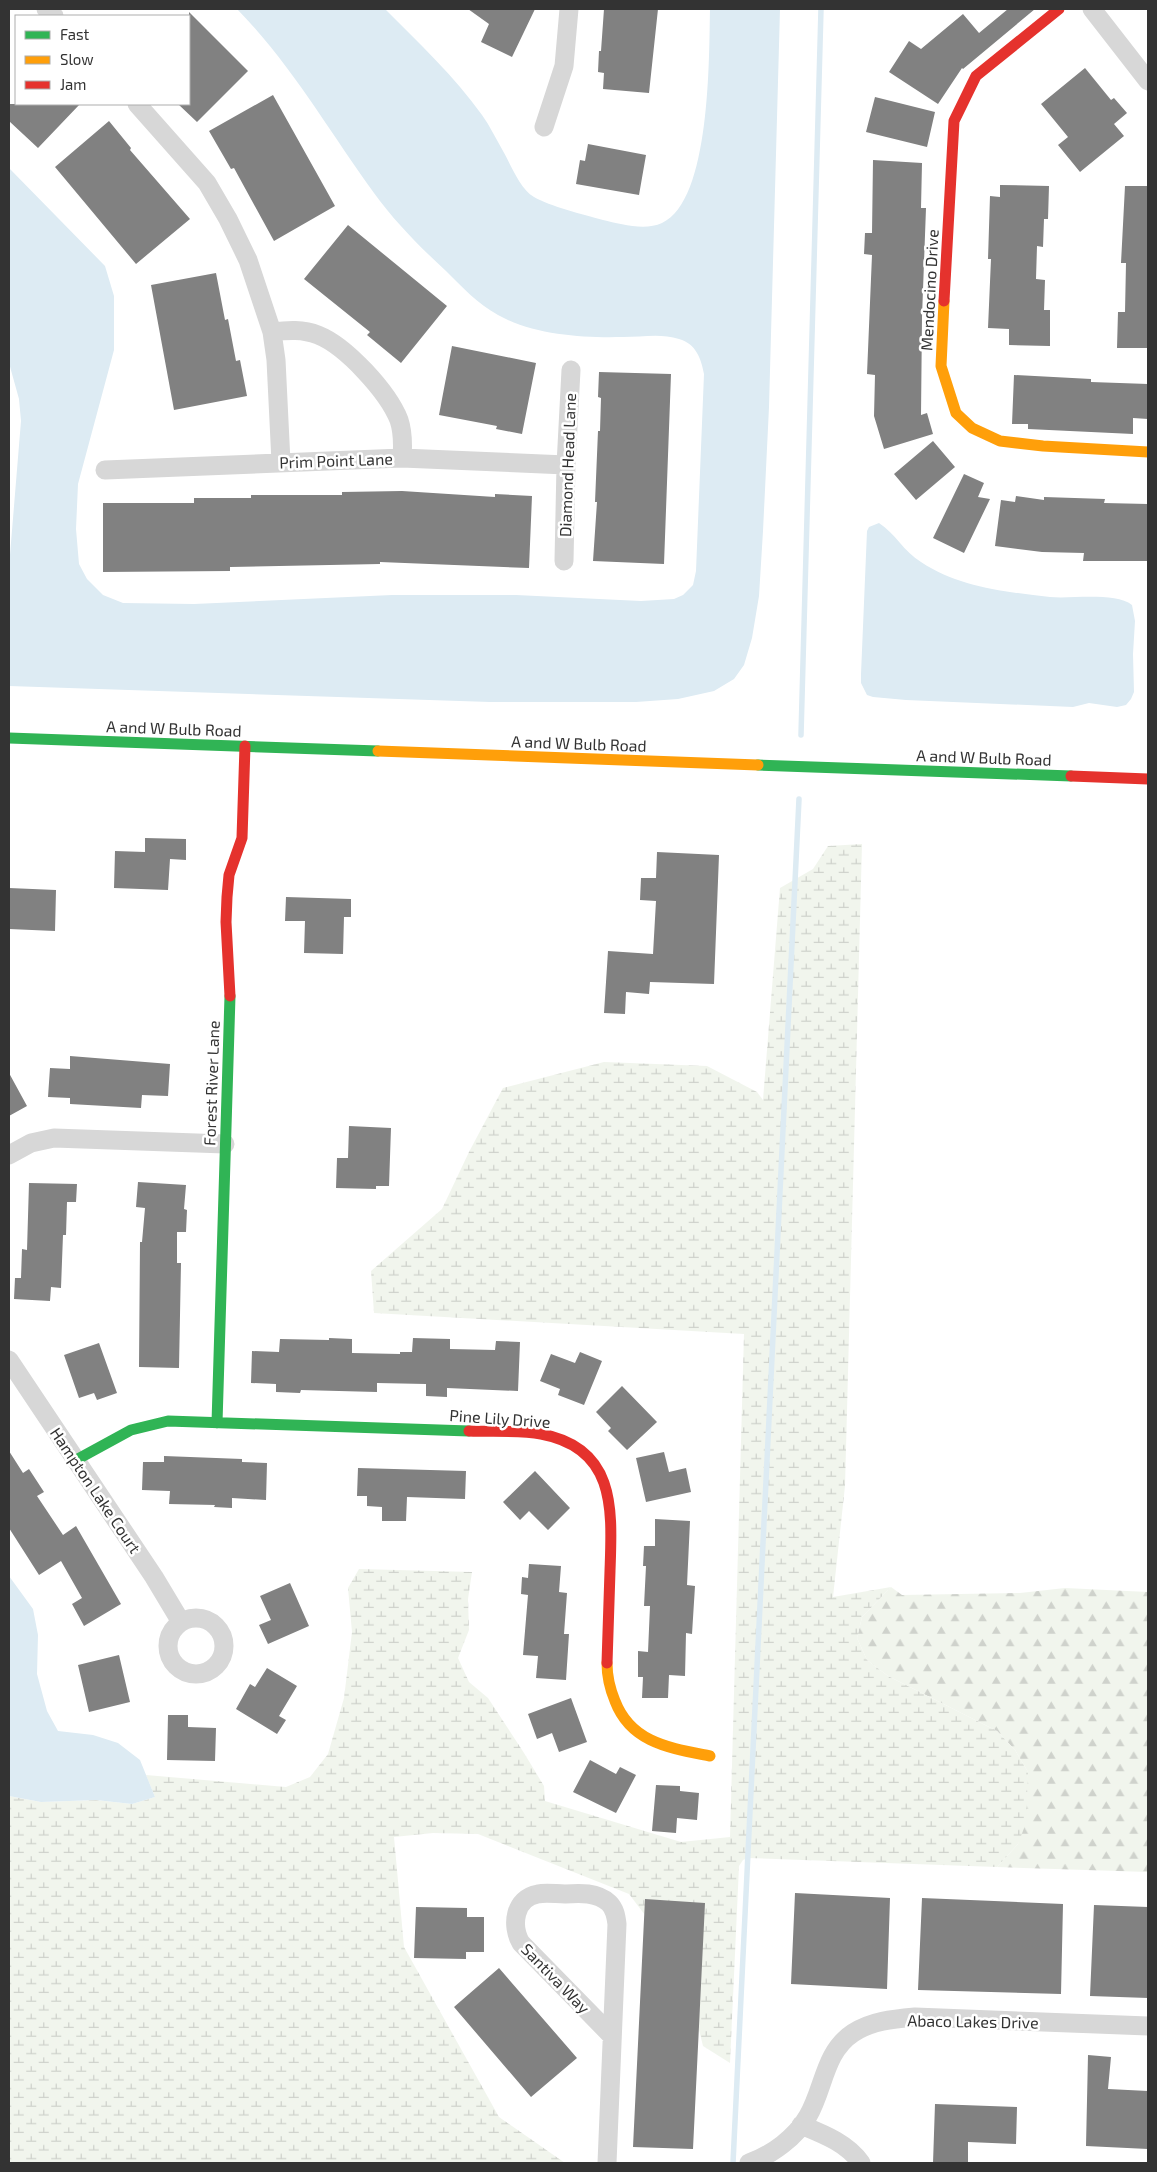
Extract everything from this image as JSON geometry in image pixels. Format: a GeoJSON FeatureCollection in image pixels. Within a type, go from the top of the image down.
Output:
{"type":"FeatureCollection","features":[{"type":"Feature","properties":{"kind":"street"},"geometry":{"type":"LineString","coordinates":[[544,127],[564,66],[569,9]]}},
{"type":"Feature","properties":{"kind":"street","name":"Mendocino Drive"},"geometry":{"type":"LineString","coordinates":[[1059,9],[976,76],[954,121],[941,366],[956,413],[972,428],[1000,441],[1043,446],[1148,452]]}},
{"type":"Feature","properties":{"kind":"street"},"geometry":{"type":"LineString","coordinates":[[1092,9],[1148,81]]}},
{"type":"Feature","properties":{"kind":"street"},"geometry":{"type":"LineString","coordinates":[[138,105],[207,183],[228,219],[248,260],[272,332],[278,390],[281,462]]}},
{"type":"Feature","properties":{"kind":"street"},"geometry":{"type":"LineString","coordinates":[[272,332],[300,331],[318,335],[335,344],[360,368],[385,396],[399,420],[403,440],[402,458]]}},
{"type":"Feature","properties":{"kind":"street","name":"Diamond Head Lane"},"geometry":{"type":"LineString","coordinates":[[564,561],[566,465],[571,370]]}},
{"type":"Feature","properties":{"kind":"street","name":"Prim Point Lane"},"geometry":{"type":"LineString","coordinates":[[105,470],[402,458],[566,465]]}},
{"type":"Feature","properties":{"kind":"street","name":"A and W Bulb Road"},"geometry":{"type":"LineString","coordinates":[[9,738],[1148,779]]}},
{"type":"Feature","properties":{"kind":"street","name":"Forest River Lane"},"geometry":{"type":"LineString","coordinates":[[217,1423],[230,980],[226,922],[227,897],[229,875],[242,838],[245,746]]}},
{"type":"Feature","properties":{"kind":"street"},"geometry":{"type":"LineString","coordinates":[[9,1155],[31,1143],[54,1138],[225,1144]]}},
{"type":"Feature","properties":{"kind":"street","name":"Hampton Lake Court"},"geometry":{"type":"LineString","coordinates":[[9,1360],[154,1577],[181,1622]]}},
{"type":"Feature","properties":{"kind":"street","name":"Pine Lily Drive"},"geometry":{"type":"LineString","coordinates":[[76,1460],[128,1430],[147,1423],[168,1421],[541,1434],[564,1440],[584,1453],[600,1471],[610,1493],[612,1517],[607,1669],[610,1692],[620,1714],[632,1729],[650,1742],[668,1748],[710,1756]]}},
{"type":"Feature","properties":{"kind":"street","name":"Santiva Way"},"geometry":{"type":"LineString","coordinates":[[607,2163],[618,1924],[615,1910],[608,1902],[598,1896],[588,1894],[538,1894],[528,1898],[515,1916],[516,1935],[521,1943],[612,2036]]}},
{"type":"Feature","properties":{"kind":"street","name":"Abaco Lakes Drive"},"geometry":{"type":"LineString","coordinates":[[749,2163],[762,2158],[780,2146],[801,2125],[808,2116],[830,2062],[839,2046],[852,2034],[871,2024],[892,2019],[915,2018],[1148,2026]]}},
{"type":"Feature","properties":{"kind":"street"},"geometry":{"type":"LineString","coordinates":[[801,2125],[838,2142],[861,2163]]}},
{"type":"Feature","properties":{"kind":"green space"},"geometry":{"type":"Polygon","coordinates":[[[862,844],[845,1486],[833,1597],[891,1587],[862,1617],[857,1638],[867,1660],[888,1676],[997,1731],[1015,1750],[1028,1772],[1026,1823],[1018,1844],[997,1867],[748,1858],[743,1860],[739,1866],[730,2063],[703,2046],[683,1965],[629,1894],[478,1834],[433,1833],[394,1837],[404,1947],[499,2117],[565,2163],[9,2163],[9,1796],[41,1802],[96,1800],[132,1804],[155,1797],[146,1775],[286,1787],[310,1777],[328,1754],[344,1698],[352,1632],[348,1588],[359,1569],[472,1572],[468,1599],[469,1630],[458,1658],[469,1682],[488,1698],[524,1753],[544,1786],[545,1801],[681,1842],[730,1837],[744,1334],[374,1313],[371,1271],[442,1209],[469,1152],[503,1088],[604,1062],[707,1066],[757,1092],[763,1100],[780,888],[813,869],[828,846],[862,844]]]}},
{"type":"Feature","properties":{"kind":"green space"},"geometry":{"type":"Polygon","coordinates":[[[891,1587],[902,1595],[1020,1593],[1065,1588],[1148,1592],[1148,1872],[997,1867],[1018,1844],[1028,1772],[1015,1750],[997,1731],[888,1676],[867,1660],[857,1638],[862,1617],[891,1587]]]}},
{"type":"Feature","properties":{"kind":"shaded area"},"geometry":{"type":"Polygon","coordinates":[[[237,9],[385,9],[436,60],[482,115],[516,176],[529,193],[549,204],[567,210],[603,220],[640,227],[662,223],[678,209],[690,187],[704,125],[709,59],[710,9],[780,9],[769,407],[759,596],[752,638],[744,665],[734,679],[714,691],[678,699],[636,702],[490,702],[9,686],[9,567],[21,421],[19,399],[9,363],[9,168],[105,266],[114,296],[114,350],[78,484],[76,529],[79,564],[87,579],[103,595],[123,603],[194,604],[392,595],[516,595],[641,601],[674,599],[683,595],[693,585],[696,571],[704,374],[701,362],[694,348],[685,341],[665,336],[591,337],[543,331],[512,322],[484,306],[427,253],[390,214],[275,52],[237,9]]]}},
{"type":"Feature","properties":{"kind":"shaded area"},"geometry":{"type":"Polygon","coordinates":[[[879,523],[915,558],[935,570],[966,583],[1016,593],[1050,597],[1104,597],[1124,601],[1132,605],[1135,621],[1133,654],[1134,692],[1131,699],[1126,705],[1117,707],[1089,703],[1073,707],[906,700],[867,695],[861,683],[861,674],[867,531],[869,527],[879,523]]]}},
{"type":"Feature","properties":{"kind":"shaded area"},"geometry":{"type":"Polygon","coordinates":[[[9,1576],[33,1609],[38,1635],[37,1674],[47,1711],[58,1731],[93,1735],[118,1743],[140,1760],[155,1797],[132,1804],[96,1800],[41,1802],[9,1796],[9,1576]]]}},
{"type":"Feature","properties":{"kind":"building"},"geometry":{"type":"Polygon","coordinates":[[[468,9],[535,9],[512,57],[481,42],[489,24],[468,9]]]}},
{"type":"Feature","properties":{"kind":"building"},"geometry":{"type":"Polygon","coordinates":[[[604,9],[658,9],[649,93],[603,89],[604,73],[598,72],[604,9]]]}},
{"type":"Feature","properties":{"kind":"building"},"geometry":{"type":"Polygon","coordinates":[[[1008,9],[1035,9],[962,68],[938,104],[889,72],[909,41],[921,49],[963,14],[979,33],[1008,9]]]}},
{"type":"Feature","properties":{"kind":"building"},"geometry":{"type":"Polygon","coordinates":[[[189,12],[248,71],[197,122],[179,105],[190,105],[189,12]]]}},
{"type":"Feature","properties":{"kind":"building"},"geometry":{"type":"Polygon","coordinates":[[[1085,68],[1111,100],[1114,98],[1127,113],[1114,124],[1124,136],[1080,172],[1058,145],[1068,137],[1041,104],[1085,68]]]}},
{"type":"Feature","properties":{"kind":"building"},"geometry":{"type":"Polygon","coordinates":[[[273,95],[335,206],[274,241],[234,168],[231,169],[209,131],[273,95]]]}},
{"type":"Feature","properties":{"kind":"building"},"geometry":{"type":"Polygon","coordinates":[[[875,97],[935,112],[927,147],[866,132],[875,97]]]}},
{"type":"Feature","properties":{"kind":"building"},"geometry":{"type":"Polygon","coordinates":[[[9,104],[79,105],[38,148],[9,121],[9,104]]]}},
{"type":"Feature","properties":{"kind":"building"},"geometry":{"type":"Polygon","coordinates":[[[109,121],[131,148],[130,150],[190,219],[136,264],[55,167],[109,121]]]}},
{"type":"Feature","properties":{"kind":"building"},"geometry":{"type":"Polygon","coordinates":[[[588,144],[646,155],[639,195],[576,184],[580,160],[585,161],[588,144]]]}},
{"type":"Feature","properties":{"kind":"building"},"geometry":{"type":"Polygon","coordinates":[[[873,160],[922,163],[921,208],[926,208],[921,415],[927,413],[933,434],[884,449],[874,416],[875,375],[867,374],[872,255],[864,254],[865,233],[872,233],[873,160]]]}},
{"type":"Feature","properties":{"kind":"building"},"geometry":{"type":"Polygon","coordinates":[[[1000,185],[1049,186],[1048,219],[1044,219],[1043,247],[1037,246],[1036,279],[1045,280],[1044,310],[1050,310],[1050,346],[1009,345],[1009,329],[988,328],[991,259],[988,259],[990,196],[1000,197],[1000,185]]]}},
{"type":"Feature","properties":{"kind":"building"},"geometry":{"type":"Polygon","coordinates":[[[1125,186],[1148,186],[1148,348],[1117,348],[1118,312],[1125,312],[1126,263],[1121,263],[1125,186]]]}},
{"type":"Feature","properties":{"kind":"building"},"geometry":{"type":"Polygon","coordinates":[[[348,225],[447,306],[401,363],[367,335],[370,332],[304,279],[348,225]]]}},
{"type":"Feature","properties":{"kind":"building"},"geometry":{"type":"Polygon","coordinates":[[[216,273],[225,320],[228,319],[236,361],[240,360],[247,396],[174,410],[151,285],[216,273]]]}},
{"type":"Feature","properties":{"kind":"building"},"geometry":{"type":"Polygon","coordinates":[[[452,346],[536,363],[522,434],[496,429],[497,426],[439,415],[452,346]]]}},
{"type":"Feature","properties":{"kind":"building"},"geometry":{"type":"Polygon","coordinates":[[[599,372],[671,374],[664,564],[593,561],[597,502],[595,502],[598,431],[600,431],[601,398],[598,397],[599,372]]]}},
{"type":"Feature","properties":{"kind":"building"},"geometry":{"type":"Polygon","coordinates":[[[1014,375],[1091,379],[1091,382],[1148,384],[1148,419],[1133,418],[1133,434],[1028,429],[1028,424],[1012,424],[1014,375]]]}},
{"type":"Feature","properties":{"kind":"building"},"geometry":{"type":"Polygon","coordinates":[[[933,441],[955,467],[916,500],[894,474],[933,441]]]}},
{"type":"Feature","properties":{"kind":"building"},"geometry":{"type":"Polygon","coordinates":[[[964,474],[984,483],[978,497],[990,499],[964,553],[933,538],[964,474]]]}},
{"type":"Feature","properties":{"kind":"building"},"geometry":{"type":"Polygon","coordinates":[[[402,491],[495,497],[495,494],[532,496],[529,568],[380,562],[380,564],[230,567],[230,571],[103,572],[103,503],[194,503],[194,498],[251,498],[251,495],[342,495],[342,492],[402,491]]]}},
{"type":"Feature","properties":{"kind":"building"},"geometry":{"type":"Polygon","coordinates":[[[1016,496],[1044,500],[1044,497],[1105,499],[1104,503],[1148,504],[1148,561],[1083,561],[1084,553],[1042,552],[995,546],[1001,500],[1015,502],[1016,496]]]}},
{"type":"Feature","properties":{"kind":"building"},"geometry":{"type":"Polygon","coordinates":[[[145,838],[186,839],[186,860],[170,859],[168,890],[114,888],[115,851],[145,852],[145,838]]]}},
{"type":"Feature","properties":{"kind":"building"},"geometry":{"type":"Polygon","coordinates":[[[657,852],[719,855],[714,984],[650,982],[649,994],[626,992],[625,1014],[604,1013],[608,951],[653,954],[656,901],[640,900],[641,878],[656,878],[657,852]]]}},
{"type":"Feature","properties":{"kind":"building"},"geometry":{"type":"Polygon","coordinates":[[[9,888],[56,890],[55,931],[9,929],[9,888]]]}},
{"type":"Feature","properties":{"kind":"building"},"geometry":{"type":"Polygon","coordinates":[[[286,897],[351,899],[351,917],[344,917],[343,954],[304,953],[305,921],[285,921],[286,897]]]}},
{"type":"Feature","properties":{"kind":"building"},"geometry":{"type":"Polygon","coordinates":[[[70,1056],[170,1064],[168,1096],[142,1095],[141,1108],[70,1104],[70,1098],[48,1097],[50,1068],[70,1069],[70,1056]]]}},
{"type":"Feature","properties":{"kind":"building"},"geometry":{"type":"Polygon","coordinates":[[[9,1073],[27,1106],[9,1116],[9,1073]]]}},
{"type":"Feature","properties":{"kind":"building"},"geometry":{"type":"Polygon","coordinates":[[[349,1126],[391,1128],[389,1186],[376,1186],[376,1189],[336,1188],[337,1158],[348,1158],[349,1126]]]}},
{"type":"Feature","properties":{"kind":"building"},"geometry":{"type":"Polygon","coordinates":[[[138,1182],[186,1185],[184,1209],[187,1210],[186,1232],[177,1232],[177,1263],[181,1263],[179,1368],[139,1367],[140,1242],[142,1242],[145,1208],[136,1207],[138,1182]]]}},
{"type":"Feature","properties":{"kind":"building"},"geometry":{"type":"Polygon","coordinates":[[[29,1183],[77,1184],[76,1202],[67,1202],[66,1235],[63,1235],[61,1288],[51,1287],[50,1301],[14,1299],[15,1278],[21,1278],[22,1249],[27,1250],[29,1183]]]}},
{"type":"Feature","properties":{"kind":"building"},"geometry":{"type":"Polygon","coordinates":[[[329,1338],[352,1339],[352,1353],[400,1354],[400,1352],[412,1352],[413,1338],[450,1339],[450,1349],[495,1350],[496,1341],[520,1342],[518,1391],[447,1388],[447,1397],[426,1396],[426,1384],[377,1383],[377,1392],[301,1390],[300,1393],[276,1392],[276,1384],[251,1383],[252,1351],[279,1352],[280,1339],[329,1340],[329,1338]]]}},
{"type":"Feature","properties":{"kind":"building"},"geometry":{"type":"Polygon","coordinates":[[[99,1343],[117,1393],[97,1400],[94,1393],[79,1398],[64,1355],[99,1343]]]}},
{"type":"Feature","properties":{"kind":"building"},"geometry":{"type":"Polygon","coordinates":[[[580,1352],[602,1361],[584,1405],[558,1395],[560,1389],[540,1381],[551,1354],[575,1363],[580,1352]]]}},
{"type":"Feature","properties":{"kind":"building"},"geometry":{"type":"Polygon","coordinates":[[[622,1386],[657,1422],[627,1450],[608,1431],[611,1428],[596,1412],[622,1386]]]}},
{"type":"Feature","properties":{"kind":"building"},"geometry":{"type":"Polygon","coordinates":[[[9,1451],[23,1473],[29,1469],[44,1492],[37,1496],[63,1535],[76,1526],[121,1604],[84,1626],[72,1604],[82,1598],[61,1561],[39,1575],[9,1528],[9,1451]]]}},
{"type":"Feature","properties":{"kind":"building"},"geometry":{"type":"Polygon","coordinates":[[[664,1452],[669,1472],[686,1468],[691,1492],[646,1502],[636,1458],[664,1452]]]}},
{"type":"Feature","properties":{"kind":"building"},"geometry":{"type":"Polygon","coordinates":[[[164,1456],[242,1459],[242,1462],[267,1463],[266,1500],[232,1498],[232,1508],[214,1507],[215,1505],[169,1504],[170,1491],[142,1490],[143,1462],[164,1462],[164,1456]]]}},
{"type":"Feature","properties":{"kind":"building"},"geometry":{"type":"Polygon","coordinates":[[[358,1468],[466,1471],[465,1499],[407,1497],[406,1521],[382,1521],[382,1507],[367,1506],[367,1496],[357,1496],[358,1468]]]}},
{"type":"Feature","properties":{"kind":"building"},"geometry":{"type":"Polygon","coordinates":[[[535,1471],[570,1508],[548,1530],[529,1511],[520,1520],[503,1502],[535,1471]]]}},
{"type":"Feature","properties":{"kind":"building"},"geometry":{"type":"Polygon","coordinates":[[[655,1519],[690,1521],[687,1585],[695,1586],[692,1634],[686,1633],[685,1676],[669,1675],[668,1698],[642,1698],[643,1677],[638,1677],[638,1651],[648,1652],[650,1606],[644,1606],[646,1566],[643,1566],[644,1546],[655,1546],[655,1519]]]}},
{"type":"Feature","properties":{"kind":"building"},"geometry":{"type":"Polygon","coordinates":[[[529,1564],[561,1566],[559,1592],[567,1593],[564,1634],[569,1634],[566,1680],[536,1678],[538,1656],[523,1655],[528,1595],[521,1594],[522,1577],[528,1578],[529,1564]]]}},
{"type":"Feature","properties":{"kind":"building"},"geometry":{"type":"Polygon","coordinates":[[[290,1583],[309,1626],[268,1644],[259,1625],[271,1620],[260,1596],[290,1583]]]}},
{"type":"Feature","properties":{"kind":"building"},"geometry":{"type":"Polygon","coordinates":[[[119,1655],[130,1702],[89,1712],[78,1665],[119,1655]]]}},
{"type":"Feature","properties":{"kind":"building"},"geometry":{"type":"Polygon","coordinates":[[[267,1668],[297,1686],[279,1716],[286,1720],[277,1734],[236,1709],[250,1684],[255,1687],[267,1668]]]}},
{"type":"Feature","properties":{"kind":"building"},"geometry":{"type":"Polygon","coordinates":[[[571,1698],[587,1742],[559,1752],[552,1733],[537,1739],[528,1714],[571,1698]]]}},
{"type":"Feature","properties":{"kind":"building"},"geometry":{"type":"Polygon","coordinates":[[[168,1715],[188,1715],[188,1727],[216,1728],[215,1761],[167,1760],[168,1715]]]}},
{"type":"Feature","properties":{"kind":"building"},"geometry":{"type":"Polygon","coordinates":[[[590,1760],[616,1774],[620,1767],[636,1775],[616,1813],[573,1792],[590,1760]]]}},
{"type":"Feature","properties":{"kind":"building"},"geometry":{"type":"Polygon","coordinates":[[[656,1785],[680,1786],[680,1791],[699,1793],[697,1820],[677,1818],[676,1833],[652,1831],[656,1785]]]}},
{"type":"Feature","properties":{"kind":"building"},"geometry":{"type":"Polygon","coordinates":[[[795,1893],[890,1898],[887,1989],[791,1984],[795,1893]]]}},
{"type":"Feature","properties":{"kind":"building"},"geometry":{"type":"Polygon","coordinates":[[[922,1898],[1063,1904],[1061,1994],[918,1990],[922,1898]]]}},
{"type":"Feature","properties":{"kind":"building"},"geometry":{"type":"Polygon","coordinates":[[[645,1899],[705,1903],[693,2149],[633,2147],[645,1899]]]}},
{"type":"Feature","properties":{"kind":"building"},"geometry":{"type":"Polygon","coordinates":[[[1094,1905],[1148,1907],[1148,1998],[1090,1996],[1094,1905]]]}},
{"type":"Feature","properties":{"kind":"building"},"geometry":{"type":"Polygon","coordinates":[[[416,1907],[467,1908],[467,1917],[484,1917],[484,1952],[466,1952],[466,1959],[414,1958],[416,1907]]]}},
{"type":"Feature","properties":{"kind":"building"},"geometry":{"type":"Polygon","coordinates":[[[499,1968],[577,2058],[531,2097],[454,2007],[499,1968]]]}},
{"type":"Feature","properties":{"kind":"building"},"geometry":{"type":"Polygon","coordinates":[[[1088,2055],[1111,2057],[1108,2089],[1148,2091],[1148,2149],[1086,2146],[1088,2055]]]}},
{"type":"Feature","properties":{"kind":"building"},"geometry":{"type":"Polygon","coordinates":[[[935,2104],[1017,2107],[1016,2144],[968,2142],[968,2163],[933,2163],[935,2104]]]}},
{"type":"Feature","properties":{"kind":"waterway"},"geometry":{"type":"LineString","coordinates":[[801,735],[821,9]]}},
{"type":"Feature","properties":{"kind":"waterway"},"geometry":{"type":"LineString","coordinates":[[733,2163],[799,799]]}},
{"type":"Feature","properties":{"kind":"traffic: fast"},"geometry":{"type":"LineString","coordinates":[[9,738],[378,751]]}},
{"type":"Feature","properties":{"kind":"traffic: fast"},"geometry":{"type":"LineString","coordinates":[[758,765],[1071,776]]}},
{"type":"Feature","properties":{"kind":"traffic: fast"},"geometry":{"type":"LineString","coordinates":[[217,1423],[230,996]]}},
{"type":"Feature","properties":{"kind":"traffic: fast"},"geometry":{"type":"LineString","coordinates":[[76,1460],[131,1430],[168,1421],[469,1431]]}},
{"type":"Feature","properties":{"kind":"traffic: slow"},"geometry":{"type":"LineString","coordinates":[[944,301],[941,366],[956,413],[972,428],[1000,441],[1043,446],[1148,452]]}},
{"type":"Feature","properties":{"kind":"traffic: slow"},"geometry":{"type":"LineString","coordinates":[[378,751],[758,765]]}},
{"type":"Feature","properties":{"kind":"traffic: slow"},"geometry":{"type":"LineString","coordinates":[[607,1663],[608,1677],[613,1696],[622,1715],[631,1726],[642,1735],[667,1746],[710,1756]]}},
{"type":"Feature","properties":{"kind":"traffic: jam"},"geometry":{"type":"LineString","coordinates":[[944,301],[954,121],[976,76],[1059,9]]}},
{"type":"Feature","properties":{"kind":"traffic: jam"},"geometry":{"type":"LineString","coordinates":[[230,996],[226,922],[227,897],[229,875],[242,838],[245,746]]}},
{"type":"Feature","properties":{"kind":"traffic: jam"},"geometry":{"type":"LineString","coordinates":[[1071,776],[1148,779]]}},
{"type":"Feature","properties":{"kind":"traffic: jam"},"geometry":{"type":"LineString","coordinates":[[469,1431],[533,1433],[566,1441],[584,1453],[597,1468],[605,1485],[611,1526],[607,1663]]}}]}
